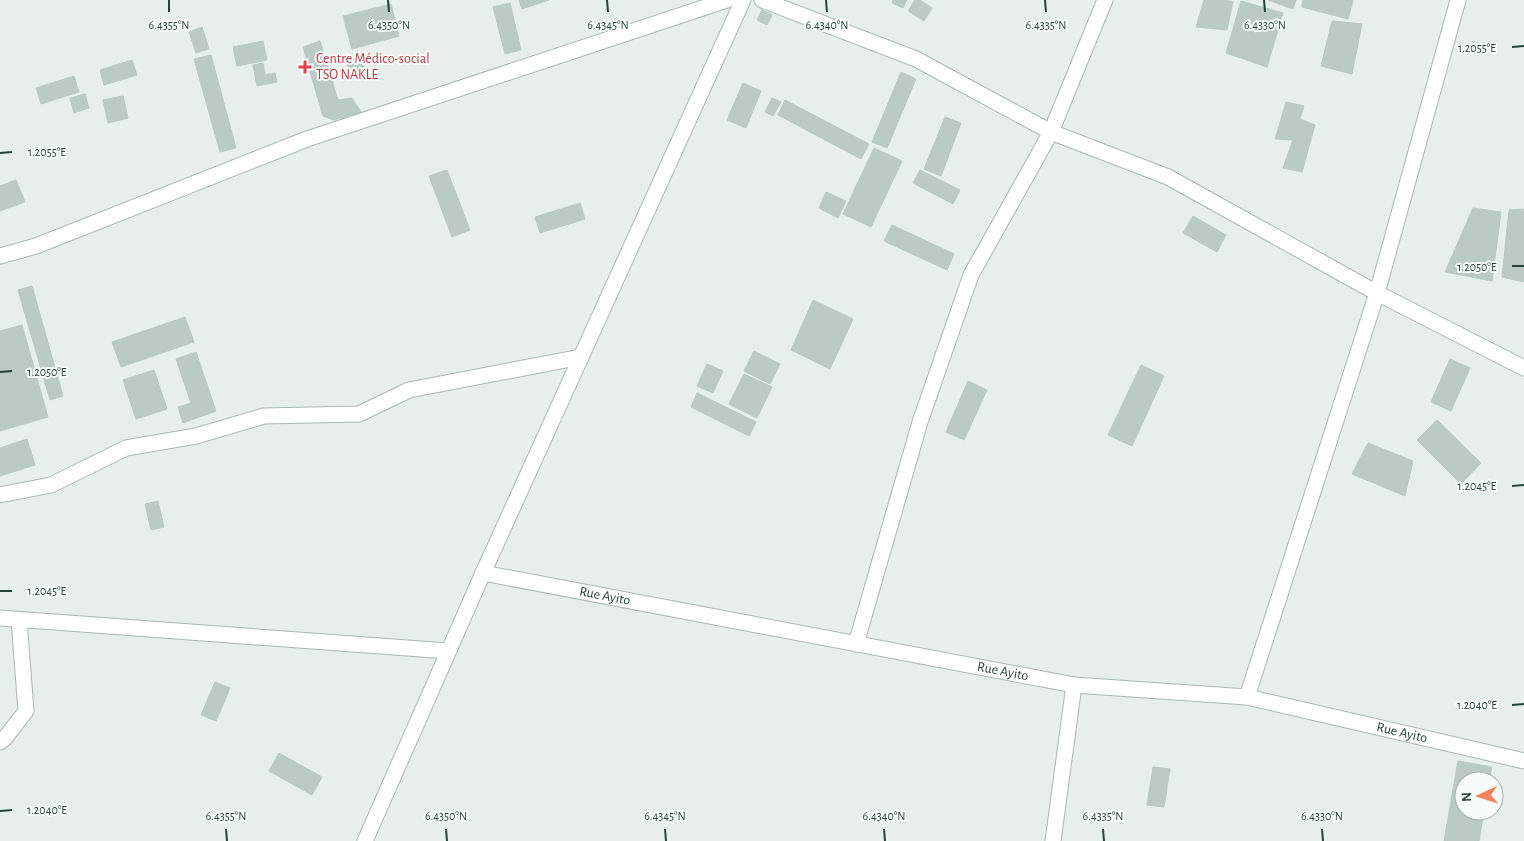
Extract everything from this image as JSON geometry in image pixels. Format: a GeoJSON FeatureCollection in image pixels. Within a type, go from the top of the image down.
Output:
{"type":"FeatureCollection","features":[{"type":"Feature","properties":{"kind":"street"},"geometry":{"type":"LineString","coordinates":[[0,256],[36,246],[307,139],[727,0]]}},
{"type":"Feature","properties":{"kind":"street"},"geometry":{"type":"LineString","coordinates":[[365,841],[483,573],[743,0]]}},
{"type":"Feature","properties":{"kind":"street"},"geometry":{"type":"LineString","coordinates":[[762,0],[916,59],[1051,132],[1168,177],[1377,292],[1524,368]]}},
{"type":"Feature","properties":{"kind":"street"},"geometry":{"type":"LineString","coordinates":[[856,644],[920,422],[971,275],[1051,132],[1105,0]]}},
{"type":"Feature","properties":{"kind":"street"},"geometry":{"type":"LineString","coordinates":[[1247,697],[1377,292],[1458,0]]}},
{"type":"Feature","properties":{"kind":"street"},"geometry":{"type":"LineString","coordinates":[[0,495],[51,485],[126,448],[196,436],[264,416],[359,414],[409,390],[581,356]]}},
{"type":"Feature","properties":{"kind":"street","name":"Rue Ayito"},"geometry":{"type":"LineString","coordinates":[[483,573],[1074,685],[1247,697],[1524,761]]}},
{"type":"Feature","properties":{"kind":"street"},"geometry":{"type":"LineString","coordinates":[[0,618],[448,651]]}},
{"type":"Feature","properties":{"kind":"street"},"geometry":{"type":"LineString","coordinates":[[0,742],[26,711],[19,620]]}},
{"type":"Feature","properties":{"kind":"street"},"geometry":{"type":"LineString","coordinates":[[1053,841],[1074,685]]}},
{"type":"Feature","properties":{"kind":"building"},"geometry":{"type":"Polygon","coordinates":[[[519,0],[549,0],[522,9],[519,0]]]}},
{"type":"Feature","properties":{"kind":"building"},"geometry":{"type":"Polygon","coordinates":[[[893,0],[907,0],[903,8],[892,3],[893,0]]]}},
{"type":"Feature","properties":{"kind":"building"},"geometry":{"type":"Polygon","coordinates":[[[915,0],[920,0],[932,8],[924,21],[908,11],[915,0]]]}},
{"type":"Feature","properties":{"kind":"building"},"geometry":{"type":"Polygon","coordinates":[[[1204,0],[1233,2],[1227,30],[1196,27],[1204,0]]]}},
{"type":"Feature","properties":{"kind":"building"},"geometry":{"type":"Polygon","coordinates":[[[1268,0],[1296,0],[1293,9],[1268,0]]]}},
{"type":"Feature","properties":{"kind":"building"},"geometry":{"type":"Polygon","coordinates":[[[1303,0],[1353,0],[1348,19],[1302,7],[1303,0]]]}},
{"type":"Feature","properties":{"kind":"building"},"geometry":{"type":"Polygon","coordinates":[[[1241,1],[1283,13],[1267,67],[1226,53],[1241,1]]]}},
{"type":"Feature","properties":{"kind":"building"},"geometry":{"type":"Polygon","coordinates":[[[510,3],[521,50],[505,54],[493,7],[510,3]]]}},
{"type":"Feature","properties":{"kind":"building"},"geometry":{"type":"Polygon","coordinates":[[[391,4],[399,36],[352,49],[343,16],[391,4]]]}},
{"type":"Feature","properties":{"kind":"building"},"geometry":{"type":"Polygon","coordinates":[[[762,10],[772,15],[767,25],[757,20],[762,10]]]}},
{"type":"Feature","properties":{"kind":"building"},"geometry":{"type":"Polygon","coordinates":[[[1332,21],[1362,24],[1352,74],[1321,66],[1332,21]]]}},
{"type":"Feature","properties":{"kind":"building"},"geometry":{"type":"Polygon","coordinates":[[[202,27],[209,49],[196,53],[189,32],[202,27]]]}},
{"type":"Feature","properties":{"kind":"building"},"geometry":{"type":"Polygon","coordinates":[[[263,41],[267,60],[237,66],[233,47],[263,41]]]}},
{"type":"Feature","properties":{"kind":"building"},"geometry":{"type":"Polygon","coordinates":[[[320,41],[338,100],[352,98],[361,112],[334,120],[323,116],[303,47],[320,41]]]}},
{"type":"Feature","properties":{"kind":"building"},"geometry":{"type":"Polygon","coordinates":[[[211,55],[236,148],[220,152],[194,59],[211,55]]]}},
{"type":"Feature","properties":{"kind":"building"},"geometry":{"type":"Polygon","coordinates":[[[363,56],[364,70],[348,71],[347,57],[363,56]]]}},
{"type":"Feature","properties":{"kind":"building"},"geometry":{"type":"Polygon","coordinates":[[[132,60],[137,75],[104,85],[100,70],[132,60]]]}},
{"type":"Feature","properties":{"kind":"building"},"geometry":{"type":"Polygon","coordinates":[[[263,63],[265,75],[275,73],[277,82],[257,86],[253,65],[263,63]]]}},
{"type":"Feature","properties":{"kind":"building"},"geometry":{"type":"Polygon","coordinates":[[[901,72],[916,79],[887,148],[872,142],[901,72]]]}},
{"type":"Feature","properties":{"kind":"building"},"geometry":{"type":"Polygon","coordinates":[[[74,76],[79,92],[41,104],[36,88],[74,76]]]}},
{"type":"Feature","properties":{"kind":"building"},"geometry":{"type":"Polygon","coordinates":[[[743,83],[761,91],[746,128],[727,120],[743,83]]]}},
{"type":"Feature","properties":{"kind":"building"},"geometry":{"type":"Polygon","coordinates":[[[85,94],[89,108],[74,113],[70,98],[85,94]]]}},
{"type":"Feature","properties":{"kind":"building"},"geometry":{"type":"Polygon","coordinates":[[[123,96],[128,118],[108,123],[103,100],[123,96]]]}},
{"type":"Feature","properties":{"kind":"building"},"geometry":{"type":"Polygon","coordinates":[[[772,98],[781,102],[773,116],[765,112],[772,98]]]}},
{"type":"Feature","properties":{"kind":"building"},"geometry":{"type":"Polygon","coordinates":[[[785,100],[869,144],[861,159],[778,115],[785,100]]]}},
{"type":"Feature","properties":{"kind":"building"},"geometry":{"type":"Polygon","coordinates":[[[1286,102],[1304,106],[1300,119],[1315,125],[1302,172],[1283,168],[1293,140],[1275,139],[1286,102]]]}},
{"type":"Feature","properties":{"kind":"building"},"geometry":{"type":"Polygon","coordinates":[[[945,117],[961,123],[941,176],[924,169],[945,117]]]}},
{"type":"Feature","properties":{"kind":"building"},"geometry":{"type":"Polygon","coordinates":[[[874,148],[902,161],[871,227],[843,214],[874,148]]]}},
{"type":"Feature","properties":{"kind":"building"},"geometry":{"type":"Polygon","coordinates":[[[447,170],[470,230],[452,237],[429,176],[447,170]]]}},
{"type":"Feature","properties":{"kind":"building"},"geometry":{"type":"Polygon","coordinates":[[[920,170],[960,190],[953,204],[913,183],[920,170]]]}},
{"type":"Feature","properties":{"kind":"building"},"geometry":{"type":"Polygon","coordinates":[[[16,180],[25,202],[0,211],[0,186],[16,180]]]}},
{"type":"Feature","properties":{"kind":"building"},"geometry":{"type":"Polygon","coordinates":[[[826,192],[846,201],[838,218],[819,208],[826,192]]]}},
{"type":"Feature","properties":{"kind":"building"},"geometry":{"type":"Polygon","coordinates":[[[580,203],[585,219],[540,233],[535,217],[580,203]]]}},
{"type":"Feature","properties":{"kind":"building"},"geometry":{"type":"Polygon","coordinates":[[[1473,208],[1501,212],[1492,281],[1445,272],[1473,208]]]}},
{"type":"Feature","properties":{"kind":"building"},"geometry":{"type":"Polygon","coordinates":[[[1524,209],[1524,282],[1502,277],[1509,210],[1524,209]]]}},
{"type":"Feature","properties":{"kind":"building"},"geometry":{"type":"Polygon","coordinates":[[[1193,216],[1226,235],[1217,252],[1183,233],[1193,216]]]}},
{"type":"Feature","properties":{"kind":"building"},"geometry":{"type":"Polygon","coordinates":[[[892,225],[954,254],[947,270],[884,241],[892,225]]]}},
{"type":"Feature","properties":{"kind":"building"},"geometry":{"type":"Polygon","coordinates":[[[32,286],[63,396],[50,400],[18,290],[32,286]]]}},
{"type":"Feature","properties":{"kind":"building"},"geometry":{"type":"Polygon","coordinates":[[[813,300],[853,319],[830,369],[791,350],[813,300]]]}},
{"type":"Feature","properties":{"kind":"building"},"geometry":{"type":"Polygon","coordinates":[[[185,317],[194,342],[121,367],[112,342],[185,317]]]}},
{"type":"Feature","properties":{"kind":"building"},"geometry":{"type":"Polygon","coordinates":[[[22,325],[48,417],[0,431],[0,331],[22,325]]]}},
{"type":"Feature","properties":{"kind":"building"},"geometry":{"type":"Polygon","coordinates":[[[754,351],[780,364],[770,384],[744,371],[754,351]]]}},
{"type":"Feature","properties":{"kind":"building"},"geometry":{"type":"Polygon","coordinates":[[[196,352],[216,411],[183,423],[178,407],[191,403],[176,359],[196,352]]]}},
{"type":"Feature","properties":{"kind":"building"},"geometry":{"type":"Polygon","coordinates":[[[1450,359],[1470,368],[1451,411],[1431,402],[1450,359]]]}},
{"type":"Feature","properties":{"kind":"building"},"geometry":{"type":"Polygon","coordinates":[[[707,364],[723,371],[713,393],[697,386],[707,364]]]}},
{"type":"Feature","properties":{"kind":"building"},"geometry":{"type":"Polygon","coordinates":[[[1141,365],[1164,376],[1132,446],[1108,435],[1141,365]]]}},
{"type":"Feature","properties":{"kind":"building"},"geometry":{"type":"Polygon","coordinates":[[[154,370],[167,409],[136,419],[123,380],[154,370]]]}},
{"type":"Feature","properties":{"kind":"building"},"geometry":{"type":"Polygon","coordinates":[[[744,374],[772,387],[757,418],[729,404],[744,374]]]}},
{"type":"Feature","properties":{"kind":"building"},"geometry":{"type":"Polygon","coordinates":[[[968,381],[987,390],[964,440],[946,432],[968,381]]]}},
{"type":"Feature","properties":{"kind":"building"},"geometry":{"type":"Polygon","coordinates":[[[697,393],[756,422],[749,436],[691,407],[697,393]]]}},
{"type":"Feature","properties":{"kind":"building"},"geometry":{"type":"Polygon","coordinates":[[[1437,420],[1481,463],[1461,484],[1417,440],[1437,420]]]}},
{"type":"Feature","properties":{"kind":"building"},"geometry":{"type":"Polygon","coordinates":[[[27,439],[35,465],[0,476],[0,448],[27,439]]]}},
{"type":"Feature","properties":{"kind":"building"},"geometry":{"type":"Polygon","coordinates":[[[1368,443],[1413,461],[1405,496],[1352,474],[1368,443]]]}},
{"type":"Feature","properties":{"kind":"building"},"geometry":{"type":"Polygon","coordinates":[[[158,501],[164,527],[151,530],[145,504],[158,501]]]}},
{"type":"Feature","properties":{"kind":"building"},"geometry":{"type":"Polygon","coordinates":[[[215,682],[230,688],[216,721],[201,715],[215,682]]]}},
{"type":"Feature","properties":{"kind":"building"},"geometry":{"type":"Polygon","coordinates":[[[279,753],[322,777],[312,795],[269,771],[279,753]]]}},
{"type":"Feature","properties":{"kind":"building"},"geometry":{"type":"Polygon","coordinates":[[[1458,761],[1492,767],[1491,771],[1456,771],[1458,761]]]}},
{"type":"Feature","properties":{"kind":"building"},"geometry":{"type":"Polygon","coordinates":[[[1153,767],[1170,769],[1164,807],[1147,805],[1153,767]]]}},
{"type":"Feature","properties":{"kind":"building"},"geometry":{"type":"Polygon","coordinates":[[[1454,784],[1454,821],[1482,821],[1479,841],[1444,841],[1454,784]]]}},
{"type":"Feature","properties":{"kind":"place","name":"Centre Médico-social TSO NAKLE"},"geometry":{"type":"Point","coordinates":[305,67]}}]}
